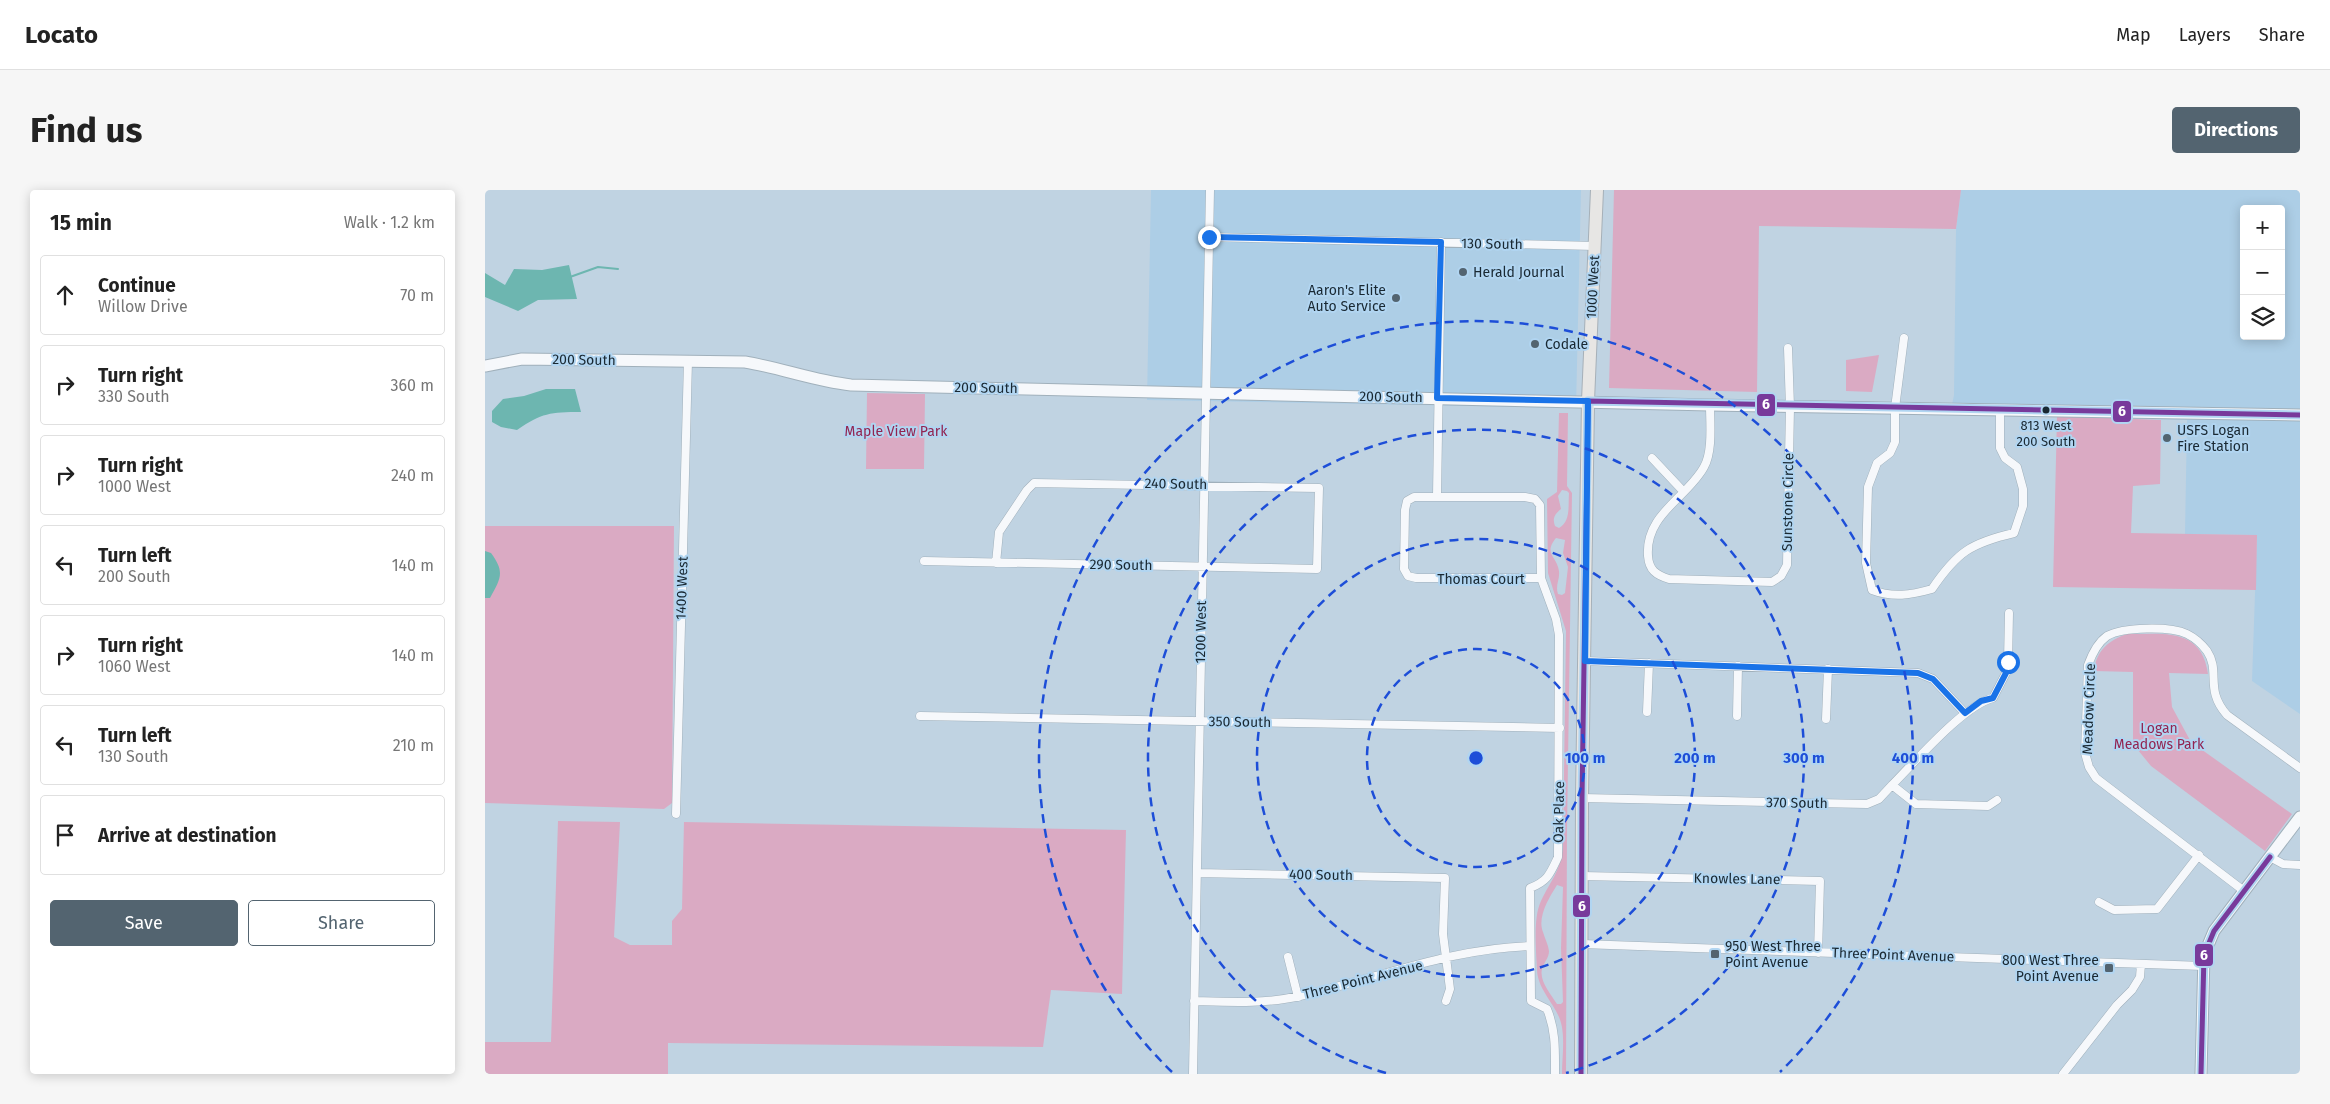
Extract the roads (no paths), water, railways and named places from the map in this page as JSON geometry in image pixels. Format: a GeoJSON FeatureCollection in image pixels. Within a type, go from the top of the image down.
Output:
{"type":"FeatureCollection","features":[{"type":"Feature","properties":{"kind":"main road","name":"1000 West"},"geometry":{"type":"LineString","coordinates":[[1581,1074],[1582,798],[1588,401],[1597,190]]}},
{"type":"Feature","properties":{"kind":"street","name":"1200 West"},"geometry":{"type":"LineString","coordinates":[[1193,1074],[1210,190]]}},
{"type":"Feature","properties":{"kind":"street","name":"130 South"},"geometry":{"type":"LineString","coordinates":[[1209,237],[1595,246]]}},
{"type":"Feature","properties":{"kind":"street"},"geometry":{"type":"LineString","coordinates":[[1437,496],[1437,398],[1441,242]]}},
{"type":"Feature","properties":{"kind":"street"},"geometry":{"type":"LineString","coordinates":[[1904,338],[1895,408],[1895,442],[1890,453],[1877,462],[1868,487],[1866,563],[1872,590],[1896,596],[1913,595],[1932,589],[1945,570],[1961,553],[1978,543],[2014,533],[2023,506],[2023,489],[2017,467],[2005,458],[2000,448],[2000,410]]}},
{"type":"Feature","properties":{"kind":"street"},"geometry":{"type":"LineString","coordinates":[[1788,348],[1790,407]]}},
{"type":"Feature","properties":{"kind":"street","name":"200 South"},"geometry":{"type":"LineString","coordinates":[[485,366],[522,359],[745,362],[772,366],[825,382],[851,385],[1790,407],[2300,415]]}},
{"type":"Feature","properties":{"kind":"street","name":"1400 West"},"geometry":{"type":"LineString","coordinates":[[676,814],[688,361]]}},
{"type":"Feature","properties":{"kind":"street","name":"Sunstone Circle"},"geometry":{"type":"LineString","coordinates":[[1710,405],[1706,465],[1697,478],[1662,515],[1650,537],[1648,564],[1656,575],[1669,579],[1771,582],[1781,576],[1787,565],[1790,407]]}},
{"type":"Feature","properties":{"kind":"street"},"geometry":{"type":"LineString","coordinates":[[1652,458],[1683,491]]}},
{"type":"Feature","properties":{"kind":"street","name":"240 South"},"geometry":{"type":"LineString","coordinates":[[996,563],[999,532],[1027,490],[1035,483],[1203,484],[1319,488],[1317,569]]}},
{"type":"Feature","properties":{"kind":"street","name":"Thomas Court"},"geometry":{"type":"LineString","coordinates":[[1437,496],[1535,499],[1540,505],[1541,578],[1416,578],[1409,576],[1404,569],[1405,510],[1407,501],[1414,497],[1437,496]]}},
{"type":"Feature","properties":{"kind":"street","name":"290 South"},"geometry":{"type":"LineString","coordinates":[[924,561],[1317,569]]}},
{"type":"Feature","properties":{"kind":"street","name":"Oak Place"},"geometry":{"type":"LineString","coordinates":[[1530,946],[1530,888],[1543,883],[1550,875],[1558,857],[1559,635],[1556,619],[1541,578]]}},
{"type":"Feature","properties":{"kind":"street","name":"370 South"},"geometry":{"type":"LineString","coordinates":[[1582,798],[1867,804],[1879,799],[1965,713],[1981,701],[1993,698],[2006,673],[2009,613]]}},
{"type":"Feature","properties":{"kind":"street","name":"Meadow Circle"},"geometry":{"type":"LineString","coordinates":[[2244,891],[2199,855],[2105,786],[2096,778],[2089,767],[2085,753],[2088,665],[2099,643],[2106,637],[2127,629],[2169,630],[2185,633],[2199,641],[2208,653],[2212,667],[2213,694],[2219,706],[2227,715],[2300,768]]}},
{"type":"Feature","properties":{"kind":"street"},"geometry":{"type":"LineString","coordinates":[[1585,661],[1828,669],[1926,675],[1933,679],[1965,713]]}},
{"type":"Feature","properties":{"kind":"street"},"geometry":{"type":"LineString","coordinates":[[1647,712],[1649,663]]}},
{"type":"Feature","properties":{"kind":"street"},"geometry":{"type":"LineString","coordinates":[[1737,716],[1739,666]]}},
{"type":"Feature","properties":{"kind":"street"},"geometry":{"type":"LineString","coordinates":[[1826,719],[1828,669]]}},
{"type":"Feature","properties":{"kind":"street","name":"350 South"},"geometry":{"type":"LineString","coordinates":[[920,716],[1560,728]]}},
{"type":"Feature","properties":{"kind":"street"},"geometry":{"type":"LineString","coordinates":[[1891,785],[1916,804],[1988,806],[1997,800]]}},
{"type":"Feature","properties":{"kind":"street"},"geometry":{"type":"LineString","coordinates":[[2201,1074],[2203,966],[2204,955],[2213,931],[2300,817]]}},
{"type":"Feature","properties":{"kind":"street"},"geometry":{"type":"LineString","coordinates":[[2099,902],[2114,910],[2157,909],[2199,855]]}},
{"type":"Feature","properties":{"kind":"street"},"geometry":{"type":"LineString","coordinates":[[2270,857],[2283,864],[2300,865]]}},
{"type":"Feature","properties":{"kind":"street","name":"400 South"},"geometry":{"type":"LineString","coordinates":[[1197,873],[1445,878],[1443,934],[1447,958]]}},
{"type":"Feature","properties":{"kind":"street","name":"Knowles Lane"},"geometry":{"type":"LineString","coordinates":[[1582,876],[1820,881],[1818,953]]}},
{"type":"Feature","properties":{"kind":"street","name":"Three Point Avenue"},"geometry":{"type":"LineString","coordinates":[[1582,944],[2203,966]]}},
{"type":"Feature","properties":{"kind":"street"},"geometry":{"type":"LineString","coordinates":[[1530,946],[1531,1001],[1547,1009],[1552,1021],[1555,1037],[1555,1074]]}},
{"type":"Feature","properties":{"kind":"street","name":"Three Point Avenue"},"geometry":{"type":"LineString","coordinates":[[1195,1001],[1252,1002],[1298,997],[1483,949],[1530,946]]}},
{"type":"Feature","properties":{"kind":"street"},"geometry":{"type":"LineString","coordinates":[[1288,957],[1298,997]]}},
{"type":"Feature","properties":{"kind":"street"},"geometry":{"type":"LineString","coordinates":[[1446,1001],[1450,989],[1447,958]]}},
{"type":"Feature","properties":{"kind":"street"},"geometry":{"type":"LineString","coordinates":[[2063,1074],[2111,1013],[2132,990],[2140,977],[2141,964]]}},
{"type":"Feature","properties":{"kind":"waterway"},"geometry":{"type":"LineString","coordinates":[[570,277],[598,267],[618,269]]}},
{"type":"Feature","properties":{"kind":"place","name":"Herald Journal"},"geometry":{"type":"Point","coordinates":[1463,272]}},
{"type":"Feature","properties":{"kind":"place","name":"Aaron's Elite Auto Service"},"geometry":{"type":"Point","coordinates":[1396,298]}},
{"type":"Feature","properties":{"kind":"place","name":"Codale"},"geometry":{"type":"Point","coordinates":[1535,344]}},
{"type":"Feature","properties":{"kind":"place","name":"813 West 200 South"},"geometry":{"type":"Point","coordinates":[2046,410]}},
{"type":"Feature","properties":{"kind":"place","name":"USFS Logan Fire Station"},"geometry":{"type":"Point","coordinates":[2167,438]}},
{"type":"Feature","properties":{"kind":"place","name":"950 West Three Point Avenue"},"geometry":{"type":"Point","coordinates":[1715,954]}},
{"type":"Feature","properties":{"kind":"place","name":"800 West Three Point Avenue"},"geometry":{"type":"Point","coordinates":[2109,968]}},
{"type":"Feature","properties":{"kind":"park label","name":"Maple View Park"},"geometry":{"type":"Point","coordinates":[896,431]}},
{"type":"Feature","properties":{"kind":"park label","name":"Logan Meadows Park"},"geometry":{"type":"Point","coordinates":[2159,736]}}]}
